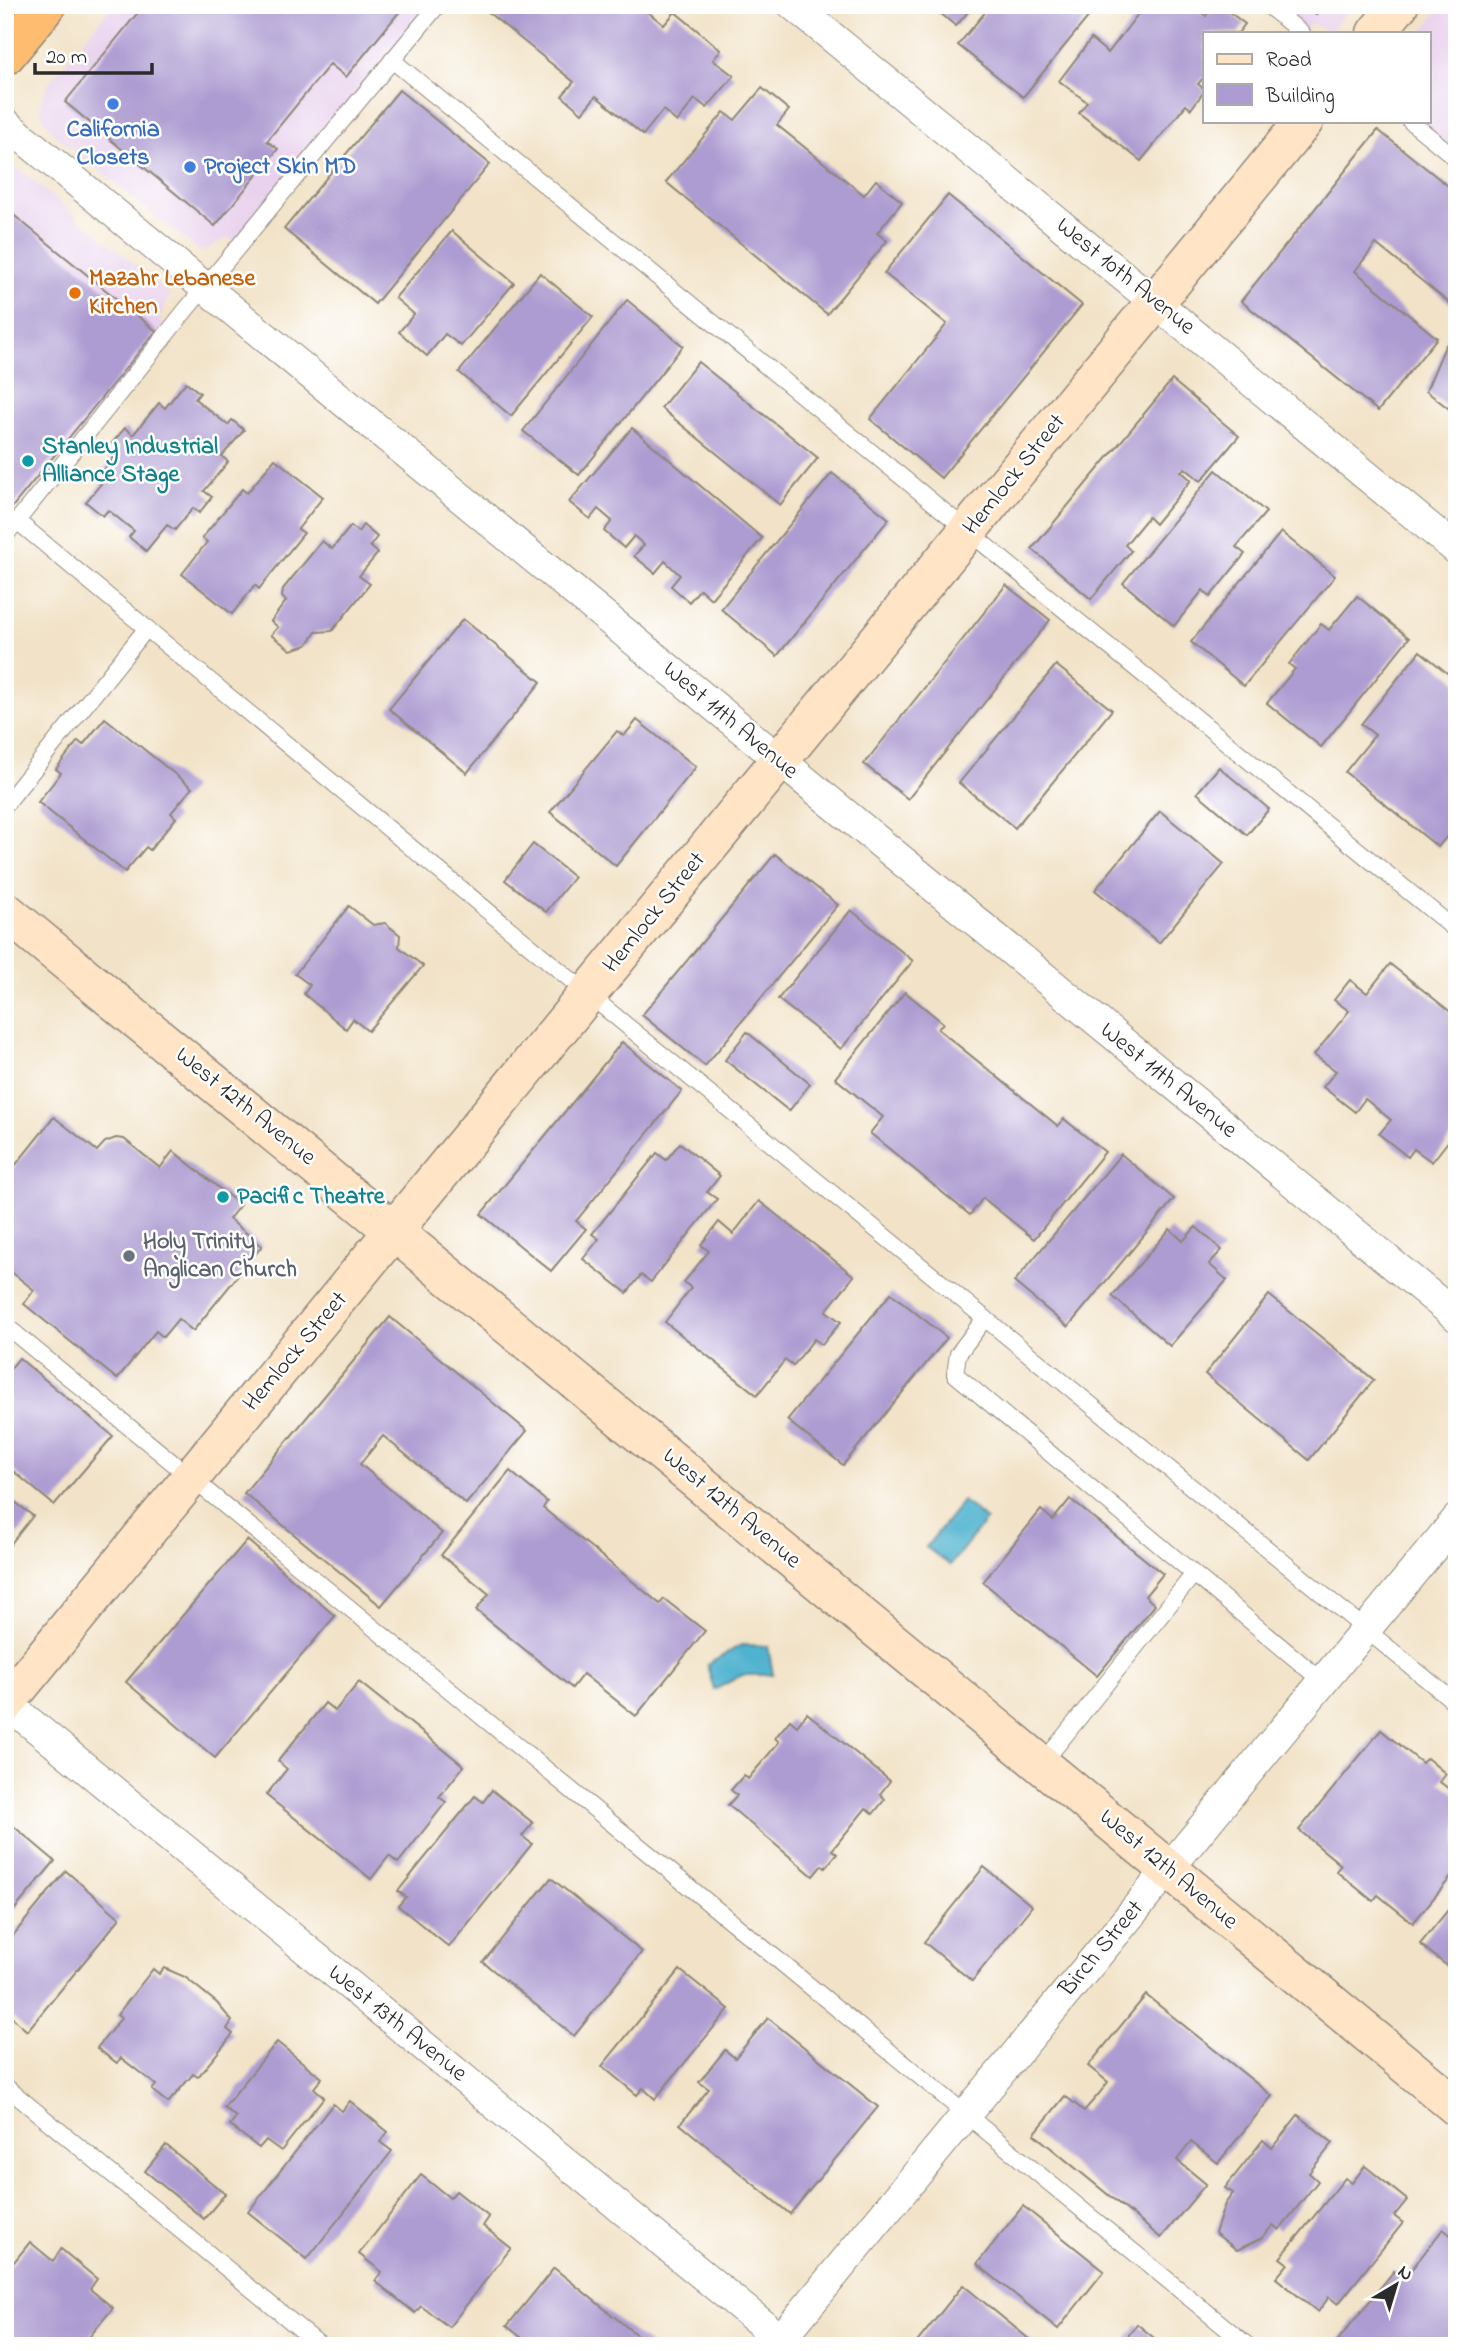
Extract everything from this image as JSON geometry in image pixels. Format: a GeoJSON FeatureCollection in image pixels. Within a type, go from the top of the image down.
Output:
{"type":"FeatureCollection","features":[{"type":"Feature","properties":{"kind":"highway"},"geometry":{"type":"LineString","coordinates":[[5,56],[47,5]]}},
{"type":"Feature","properties":{"kind":"street","name":"West 10th Avenue"},"geometry":{"type":"LineString","coordinates":[[793,5],[1457,550]]}},
{"type":"Feature","properties":{"kind":"street"},"geometry":{"type":"LineString","coordinates":[[1377,32],[1399,5]]}},
{"type":"Feature","properties":{"kind":"street","name":"Hemlock Street"},"geometry":{"type":"LineString","coordinates":[[6,1703],[1303,122]]}},
{"type":"Feature","properties":{"kind":"street","name":"West 11th Avenue"},"geometry":{"type":"LineString","coordinates":[[5,123],[1457,1317]]}},
{"type":"Feature","properties":{"kind":"street","name":"West 12th Avenue"},"geometry":{"type":"LineString","coordinates":[[5,911],[1457,2107]]}},
{"type":"Feature","properties":{"kind":"street","name":"Birch Street"},"geometry":{"type":"LineString","coordinates":[[781,2343],[1457,1519]]}},
{"type":"Feature","properties":{"kind":"street","name":"West 13th Avenue"},"geometry":{"type":"LineString","coordinates":[[6,1703],[781,2343]]}},
{"type":"Feature","properties":{"kind":"lane"},"geometry":{"type":"LineString","coordinates":[[5,536],[205,286],[438,5]]}},
{"type":"Feature","properties":{"kind":"lane"},"geometry":{"type":"LineString","coordinates":[[1267,5],[1301,32]]}},
{"type":"Feature","properties":{"kind":"lane"},"geometry":{"type":"LineString","coordinates":[[392,60],[1457,931]]}},
{"type":"Feature","properties":{"kind":"lane"},"geometry":{"type":"LineString","coordinates":[[1411,122],[1457,159]]}},
{"type":"Feature","properties":{"kind":"lane"},"geometry":{"type":"LineString","coordinates":[[17,521],[589,994],[1457,1704]]}},
{"type":"Feature","properties":{"kind":"lane"},"geometry":{"type":"LineString","coordinates":[[5,806],[147,628]]}},
{"type":"Feature","properties":{"kind":"lane"},"geometry":{"type":"LineString","coordinates":[[985,1318],[958,1353],[955,1374],[1192,1575],[1322,1681]]}},
{"type":"Feature","properties":{"kind":"lane"},"geometry":{"type":"LineString","coordinates":[[5,1325],[1248,2346]]}},
{"type":"Feature","properties":{"kind":"lane"},"geometry":{"type":"LineString","coordinates":[[1041,1765],[1192,1575]]}},
{"type":"Feature","properties":{"kind":"lane"},"geometry":{"type":"LineString","coordinates":[[5,2085],[321,2346]]}},
{"type":"Feature","properties":{"kind":"shaded area"},"geometry":{"type":"Polygon","coordinates":[[[112,5],[438,5],[241,245],[228,237],[203,252],[53,133],[43,118],[40,105],[48,84],[112,5]]]}},
{"type":"Feature","properties":{"kind":"shaded area"},"geometry":{"type":"Polygon","coordinates":[[[1267,5],[1352,5],[1332,29],[1328,31],[1311,23],[1302,32],[1267,5]]]}},
{"type":"Feature","properties":{"kind":"shaded area"},"geometry":{"type":"Polygon","coordinates":[[[1443,5],[1457,5],[1457,159],[1411,122],[1430,122],[1430,32],[1422,32],[1443,5]]]}},
{"type":"Feature","properties":{"kind":"shaded area"},"geometry":{"type":"Polygon","coordinates":[[[5,163],[25,174],[170,294],[159,320],[170,330],[5,520],[5,163]]]}},
{"type":"Feature","properties":{"kind":"water"},"geometry":{"type":"Polygon","coordinates":[[[963,1501],[986,1520],[950,1565],[926,1547],[963,1501]]]}},
{"type":"Feature","properties":{"kind":"water"},"geometry":{"type":"Polygon","coordinates":[[[741,1645],[768,1646],[773,1675],[742,1675],[714,1690],[707,1665],[741,1645]]]}},
{"type":"Feature","properties":{"kind":"building"},"geometry":{"type":"Polygon","coordinates":[[[144,5],[405,5],[346,77],[330,64],[267,141],[278,149],[215,226],[65,102],[144,5]]]}},
{"type":"Feature","properties":{"kind":"building"},"geometry":{"type":"Polygon","coordinates":[[[495,5],[653,5],[648,12],[664,25],[675,12],[721,50],[713,60],[734,76],[707,108],[695,99],[677,122],[663,110],[643,135],[596,96],[582,113],[562,96],[574,82],[489,13],[495,5]]]}},
{"type":"Feature","properties":{"kind":"building"},"geometry":{"type":"Polygon","coordinates":[[[930,5],[974,5],[956,26],[930,5]]]}},
{"type":"Feature","properties":{"kind":"building"},"geometry":{"type":"Polygon","coordinates":[[[991,5],[1098,5],[1023,97],[958,45],[991,5]]]}},
{"type":"Feature","properties":{"kind":"building"},"geometry":{"type":"Polygon","coordinates":[[[1145,5],[1192,5],[1206,16],[1214,5],[1220,5],[1245,24],[1239,32],[1203,32],[1203,78],[1198,84],[1203,88],[1203,93],[1191,109],[1186,105],[1141,161],[1079,113],[1087,102],[1059,81],[1091,39],[1108,53],[1145,5]]]}},
{"type":"Feature","properties":{"kind":"building"},"geometry":{"type":"Polygon","coordinates":[[[1305,5],[1323,5],[1316,14],[1305,5]]]}},
{"type":"Feature","properties":{"kind":"building"},"geometry":{"type":"Polygon","coordinates":[[[762,88],[789,110],[777,125],[864,195],[876,180],[902,202],[877,233],[887,241],[827,314],[666,182],[724,112],[735,120],[762,88]]]}},
{"type":"Feature","properties":{"kind":"building"},"geometry":{"type":"Polygon","coordinates":[[[399,90],[490,164],[375,304],[284,229],[399,90]]]}},
{"type":"Feature","properties":{"kind":"building"},"geometry":{"type":"Polygon","coordinates":[[[1378,130],[1457,193],[1457,309],[1376,244],[1355,271],[1437,338],[1378,411],[1241,301],[1378,130]]]}},
{"type":"Feature","properties":{"kind":"building"},"geometry":{"type":"Polygon","coordinates":[[[948,195],[1082,305],[941,478],[870,419],[947,324],[884,273],[948,195]]]}},
{"type":"Feature","properties":{"kind":"building"},"geometry":{"type":"Polygon","coordinates":[[[5,208],[156,331],[5,516],[5,208]]]}},
{"type":"Feature","properties":{"kind":"building"},"geometry":{"type":"Polygon","coordinates":[[[452,231],[514,283],[461,346],[445,334],[427,356],[399,332],[414,314],[395,298],[452,231]]]}},
{"type":"Feature","properties":{"kind":"building"},"geometry":{"type":"Polygon","coordinates":[[[540,273],[593,317],[511,416],[459,372],[540,273]]]}},
{"type":"Feature","properties":{"kind":"building"},"geometry":{"type":"Polygon","coordinates":[[[627,300],[683,346],[579,475],[523,431],[627,300]]]}},
{"type":"Feature","properties":{"kind":"building"},"geometry":{"type":"Polygon","coordinates":[[[1457,331],[1457,415],[1426,391],[1445,346],[1457,331]]]}},
{"type":"Feature","properties":{"kind":"building"},"geometry":{"type":"Polygon","coordinates":[[[698,362],[818,458],[780,505],[661,408],[698,362]]]}},
{"type":"Feature","properties":{"kind":"building"},"geometry":{"type":"Polygon","coordinates":[[[1172,380],[1239,436],[1201,481],[1185,468],[1181,471],[1191,480],[1155,524],[1148,517],[1125,545],[1131,551],[1091,599],[1032,549],[1172,380]]]}},
{"type":"Feature","properties":{"kind":"building"},"geometry":{"type":"Polygon","coordinates":[[[186,382],[200,393],[195,399],[228,425],[232,420],[244,430],[222,456],[228,462],[204,491],[212,497],[199,513],[193,508],[175,530],[167,525],[146,551],[129,537],[134,531],[108,510],[103,516],[86,502],[108,475],[103,471],[120,449],[112,443],[125,428],[133,435],[159,403],[165,408],[186,382]]]}},
{"type":"Feature","properties":{"kind":"building"},"geometry":{"type":"Polygon","coordinates":[[[632,428],[762,538],[711,599],[700,589],[689,602],[671,586],[680,575],[665,561],[655,573],[634,556],[644,545],[634,536],[624,548],[604,531],[612,521],[598,509],[590,519],[569,502],[632,428]]]}},
{"type":"Feature","properties":{"kind":"building"},"geometry":{"type":"Polygon","coordinates":[[[275,459],[323,497],[298,529],[304,533],[259,589],[255,585],[232,614],[182,574],[207,542],[202,538],[242,489],[247,493],[275,459]]]}},
{"type":"Feature","properties":{"kind":"building"},"geometry":{"type":"Polygon","coordinates":[[[1216,470],[1266,512],[1236,547],[1245,554],[1210,597],[1203,590],[1174,626],[1123,583],[1216,470]]]}},
{"type":"Feature","properties":{"kind":"building"},"geometry":{"type":"Polygon","coordinates":[[[832,473],[889,519],[777,656],[721,609],[832,473]]]}},
{"type":"Feature","properties":{"kind":"building"},"geometry":{"type":"Polygon","coordinates":[[[363,525],[377,537],[370,546],[378,553],[359,576],[370,584],[332,631],[316,632],[307,645],[291,650],[271,635],[278,627],[271,621],[286,601],[282,597],[283,589],[322,541],[332,549],[351,526],[358,532],[363,525]]]}},
{"type":"Feature","properties":{"kind":"building"},"geometry":{"type":"Polygon","coordinates":[[[1281,532],[1335,576],[1244,686],[1191,642],[1281,532]]]}},
{"type":"Feature","properties":{"kind":"building"},"geometry":{"type":"Polygon","coordinates":[[[1006,585],[1050,620],[908,799],[864,764],[1006,585]]]}},
{"type":"Feature","properties":{"kind":"building"},"geometry":{"type":"Polygon","coordinates":[[[1357,596],[1409,638],[1321,747],[1267,703],[1295,669],[1289,664],[1321,624],[1329,630],[1357,596]]]}},
{"type":"Feature","properties":{"kind":"building"},"geometry":{"type":"Polygon","coordinates":[[[463,619],[541,682],[467,773],[389,709],[463,619]]]}},
{"type":"Feature","properties":{"kind":"building"},"geometry":{"type":"Polygon","coordinates":[[[1420,651],[1457,681],[1457,824],[1438,847],[1345,772],[1375,735],[1361,724],[1420,651]]]}},
{"type":"Feature","properties":{"kind":"building"},"geometry":{"type":"Polygon","coordinates":[[[1056,665],[1112,710],[1015,828],[959,783],[1056,665]]]}},
{"type":"Feature","properties":{"kind":"building"},"geometry":{"type":"Polygon","coordinates":[[[105,718],[192,788],[171,813],[176,818],[150,850],[146,847],[125,872],[38,802],[61,773],[56,769],[78,741],[83,745],[105,718]]]}},
{"type":"Feature","properties":{"kind":"building"},"geometry":{"type":"Polygon","coordinates":[[[637,720],[696,767],[616,866],[550,812],[617,731],[624,736],[637,720]]]}},
{"type":"Feature","properties":{"kind":"building"},"geometry":{"type":"Polygon","coordinates":[[[1219,767],[1269,809],[1247,835],[1197,793],[1219,767]]]}},
{"type":"Feature","properties":{"kind":"building"},"geometry":{"type":"Polygon","coordinates":[[[1160,811],[1224,864],[1159,943],[1095,890],[1160,811]]]}},
{"type":"Feature","properties":{"kind":"building"},"geometry":{"type":"Polygon","coordinates":[[[533,844],[574,877],[546,912],[505,880],[533,844]]]}},
{"type":"Feature","properties":{"kind":"building"},"geometry":{"type":"Polygon","coordinates":[[[775,854],[838,905],[705,1066],[642,1015],[775,854]]]}},
{"type":"Feature","properties":{"kind":"building"},"geometry":{"type":"Polygon","coordinates":[[[349,906],[373,925],[385,923],[400,935],[399,947],[423,966],[368,1031],[353,1019],[346,1029],[304,994],[310,985],[295,974],[349,906]]]}},
{"type":"Feature","properties":{"kind":"building"},"geometry":{"type":"Polygon","coordinates":[[[851,910],[913,961],[841,1049],[778,999],[851,910]]]}},
{"type":"Feature","properties":{"kind":"building"},"geometry":{"type":"Polygon","coordinates":[[[1390,964],[1457,1017],[1457,1130],[1432,1162],[1414,1149],[1408,1157],[1379,1134],[1391,1120],[1365,1099],[1355,1112],[1323,1087],[1336,1071],[1314,1055],[1349,1011],[1334,1000],[1350,980],[1367,993],[1390,964]]]}},
{"type":"Feature","properties":{"kind":"building"},"geometry":{"type":"Polygon","coordinates":[[[905,992],[943,1023],[938,1029],[1058,1126],[1064,1119],[1105,1152],[1034,1239],[983,1198],[970,1215],[870,1133],[883,1117],[835,1078],[905,992]]]}},
{"type":"Feature","properties":{"kind":"building"},"geometry":{"type":"Polygon","coordinates":[[[747,1032],[810,1084],[789,1111],[725,1060],[747,1032]]]}},
{"type":"Feature","properties":{"kind":"building"},"geometry":{"type":"Polygon","coordinates":[[[622,1042],[682,1091],[576,1221],[586,1229],[551,1271],[481,1214],[622,1042]]]}},
{"type":"Feature","properties":{"kind":"building","name":"Holy Trinity Anglican Church"},"geometry":{"type":"Polygon","coordinates":[[[54,1117],[97,1151],[105,1142],[116,1138],[124,1139],[160,1168],[173,1151],[240,1205],[229,1219],[262,1246],[193,1331],[178,1319],[163,1337],[156,1331],[117,1379],[24,1304],[34,1290],[5,1267],[5,1178],[54,1117]]]}},
{"type":"Feature","properties":{"kind":"building"},"geometry":{"type":"Polygon","coordinates":[[[680,1143],[720,1176],[707,1192],[717,1199],[651,1282],[641,1275],[627,1293],[583,1259],[599,1239],[592,1234],[657,1153],[666,1160],[680,1143]]]}},
{"type":"Feature","properties":{"kind":"building"},"geometry":{"type":"Polygon","coordinates":[[[1121,1154],[1174,1199],[1068,1327],[1014,1282],[1121,1154]]]}},
{"type":"Feature","properties":{"kind":"building"},"geometry":{"type":"Polygon","coordinates":[[[759,1201],[854,1276],[826,1311],[841,1322],[822,1345],[814,1339],[793,1366],[785,1360],[757,1395],[665,1322],[691,1288],[684,1282],[709,1251],[701,1245],[719,1222],[733,1234],[759,1201]]]}},
{"type":"Feature","properties":{"kind":"building"},"geometry":{"type":"Polygon","coordinates":[[[1196,1227],[1222,1250],[1209,1264],[1227,1280],[1170,1346],[1112,1296],[1170,1229],[1183,1241],[1196,1227]]]}},
{"type":"Feature","properties":{"kind":"building"},"geometry":{"type":"Polygon","coordinates":[[[891,1293],[947,1338],[843,1465],[787,1420],[891,1293]]]}},
{"type":"Feature","properties":{"kind":"building"},"geometry":{"type":"Polygon","coordinates":[[[1269,1295],[1374,1380],[1309,1460],[1205,1374],[1269,1295]]]}},
{"type":"Feature","properties":{"kind":"building"},"geometry":{"type":"Polygon","coordinates":[[[390,1317],[527,1431],[466,1504],[383,1436],[360,1464],[442,1533],[381,1606],[244,1493],[390,1317]]]}},
{"type":"Feature","properties":{"kind":"building"},"geometry":{"type":"Polygon","coordinates":[[[19,1358],[113,1436],[54,1505],[5,1464],[5,1375],[19,1358]]]}},
{"type":"Feature","properties":{"kind":"building"},"geometry":{"type":"Polygon","coordinates":[[[510,1471],[547,1502],[543,1508],[660,1604],[664,1599],[705,1631],[636,1716],[583,1674],[572,1688],[476,1610],[489,1594],[441,1555],[510,1471]]]}},
{"type":"Feature","properties":{"kind":"building"},"geometry":{"type":"Polygon","coordinates":[[[5,1494],[33,1516],[5,1551],[5,1494]]]}},
{"type":"Feature","properties":{"kind":"building"},"geometry":{"type":"Polygon","coordinates":[[[1070,1499],[1163,1574],[1145,1596],[1155,1605],[1097,1676],[983,1582],[1041,1510],[1053,1520],[1070,1499]]]}},
{"type":"Feature","properties":{"kind":"building"},"geometry":{"type":"Polygon","coordinates":[[[247,1540],[335,1616],[215,1758],[126,1682],[247,1540]]]}},
{"type":"Feature","properties":{"kind":"building"},"geometry":{"type":"Polygon","coordinates":[[[359,1682],[464,1766],[439,1797],[446,1802],[398,1863],[389,1856],[371,1879],[266,1795],[287,1769],[278,1761],[325,1703],[335,1711],[359,1682]]]}},
{"type":"Feature","properties":{"kind":"building"},"geometry":{"type":"Polygon","coordinates":[[[807,1713],[890,1781],[880,1794],[885,1799],[873,1814],[866,1808],[832,1850],[837,1854],[825,1868],[822,1865],[813,1876],[728,1805],[737,1795],[731,1790],[744,1775],[748,1779],[779,1742],[775,1738],[790,1720],[797,1726],[807,1713]]]}},
{"type":"Feature","properties":{"kind":"building"},"geometry":{"type":"Polygon","coordinates":[[[1381,1730],[1422,1763],[1427,1758],[1446,1774],[1440,1782],[1457,1795],[1457,1870],[1413,1923],[1378,1895],[1373,1901],[1336,1871],[1341,1865],[1299,1830],[1381,1730]]]}},
{"type":"Feature","properties":{"kind":"building"},"geometry":{"type":"Polygon","coordinates":[[[492,1790],[533,1823],[522,1836],[532,1844],[449,1947],[398,1906],[406,1897],[398,1891],[475,1796],[483,1802],[492,1790]]]}},
{"type":"Feature","properties":{"kind":"building"},"geometry":{"type":"Polygon","coordinates":[[[5,1819],[55,1861],[5,1921],[5,1819]]]}},
{"type":"Feature","properties":{"kind":"building"},"geometry":{"type":"Polygon","coordinates":[[[984,1867],[1032,1906],[972,1981],[924,1942],[984,1867]]]}},
{"type":"Feature","properties":{"kind":"building"},"geometry":{"type":"Polygon","coordinates":[[[66,1871],[120,1918],[27,2031],[5,2011],[5,1945],[66,1871]]]}},
{"type":"Feature","properties":{"kind":"building"},"geometry":{"type":"Polygon","coordinates":[[[551,1878],[642,1952],[574,2036],[483,1962],[551,1878]]]}},
{"type":"Feature","properties":{"kind":"building"},"geometry":{"type":"Polygon","coordinates":[[[1457,1899],[1457,1974],[1420,1944],[1457,1899]]]}},
{"type":"Feature","properties":{"kind":"building"},"geometry":{"type":"Polygon","coordinates":[[[164,1968],[185,1977],[217,2003],[232,2021],[227,2029],[233,2034],[198,2077],[193,2074],[168,2103],[152,2090],[156,2085],[121,2058],[117,2063],[97,2048],[121,2018],[117,2015],[153,1969],[159,1974],[164,1968]]]}},
{"type":"Feature","properties":{"kind":"building"},"geometry":{"type":"Polygon","coordinates":[[[680,1970],[729,2009],[655,2099],[643,2088],[637,2095],[602,2066],[680,1970]]]}},
{"type":"Feature","properties":{"kind":"building"},"geometry":{"type":"Polygon","coordinates":[[[1146,1995],[1272,2096],[1218,2163],[1191,2142],[1177,2160],[1206,2184],[1161,2238],[1034,2134],[1065,2096],[1084,2111],[1098,2095],[1108,2082],[1088,2066],[1146,1995]]]}},
{"type":"Feature","properties":{"kind":"building"},"geometry":{"type":"Polygon","coordinates":[[[768,2018],[878,2107],[790,2214],[680,2124],[709,2089],[699,2082],[725,2050],[735,2058],[768,2018]]]}},
{"type":"Feature","properties":{"kind":"building"},"geometry":{"type":"Polygon","coordinates":[[[277,2042],[322,2078],[314,2088],[324,2097],[281,2151],[266,2140],[259,2148],[230,2125],[236,2117],[224,2107],[277,2042]]]}},
{"type":"Feature","properties":{"kind":"building"},"geometry":{"type":"Polygon","coordinates":[[[350,2101],[388,2132],[380,2142],[392,2151],[307,2259],[248,2212],[333,2104],[342,2111],[350,2101]]]}},
{"type":"Feature","properties":{"kind":"building"},"geometry":{"type":"Polygon","coordinates":[[[1298,2115],[1333,2143],[1309,2173],[1318,2181],[1279,2230],[1273,2225],[1262,2238],[1237,2250],[1215,2233],[1225,2204],[1233,2193],[1225,2188],[1263,2140],[1272,2148],[1298,2115]]]}},
{"type":"Feature","properties":{"kind":"building"},"geometry":{"type":"Polygon","coordinates":[[[166,2145],[225,2194],[204,2219],[145,2171],[166,2145]]]}},
{"type":"Feature","properties":{"kind":"building"},"geometry":{"type":"Polygon","coordinates":[[[1365,2166],[1407,2200],[1394,2216],[1403,2223],[1338,2304],[1329,2297],[1318,2312],[1276,2278],[1288,2264],[1280,2258],[1345,2178],[1352,2183],[1365,2166]]]}},
{"type":"Feature","properties":{"kind":"building"},"geometry":{"type":"Polygon","coordinates":[[[421,2175],[450,2198],[456,2191],[489,2217],[483,2226],[511,2248],[449,2327],[421,2306],[415,2313],[375,2281],[382,2272],[359,2254],[421,2175]]]}},
{"type":"Feature","properties":{"kind":"building"},"geometry":{"type":"Polygon","coordinates":[[[1023,2206],[1104,2271],[1058,2329],[977,2264],[1023,2206]]]}},
{"type":"Feature","properties":{"kind":"building"},"geometry":{"type":"Polygon","coordinates":[[[1443,2229],[1457,2240],[1457,2346],[1345,2346],[1338,2340],[1394,2271],[1404,2279],[1443,2229]]]}},
{"type":"Feature","properties":{"kind":"building"},"geometry":{"type":"Polygon","coordinates":[[[30,2242],[53,2261],[61,2249],[97,2279],[90,2289],[113,2308],[82,2346],[5,2346],[5,2273],[30,2242]]]}},
{"type":"Feature","properties":{"kind":"building"},"geometry":{"type":"Polygon","coordinates":[[[554,2268],[651,2346],[532,2346],[507,2326],[554,2268]]]}},
{"type":"Feature","properties":{"kind":"building"},"geometry":{"type":"Polygon","coordinates":[[[963,2285],[1035,2344],[1034,2346],[914,2346],[963,2285]]]}},
{"type":"Feature","properties":{"kind":"building"},"geometry":{"type":"Polygon","coordinates":[[[1137,2324],[1164,2346],[1111,2346],[1117,2339],[1122,2344],[1137,2324]]]}},
{"type":"Feature","properties":{"kind":"place","name":"California Closets"},"geometry":{"type":"Point","coordinates":[113,104]}},
{"type":"Feature","properties":{"kind":"place","name":"Project Skin MD"},"geometry":{"type":"Point","coordinates":[190,167]}},
{"type":"Feature","properties":{"kind":"place","name":"Mazahr Lebanese Kitchen"},"geometry":{"type":"Point","coordinates":[75,293]}},
{"type":"Feature","properties":{"kind":"place","name":"Stanley Industrial Alliance Stage"},"geometry":{"type":"Point","coordinates":[28,461]}},
{"type":"Feature","properties":{"kind":"place","name":"Pacific Theatre"},"geometry":{"type":"Point","coordinates":[223,1197]}},
{"type":"Feature","properties":{"kind":"place","name":"Holy Trinity Anglican Church"},"geometry":{"type":"Point","coordinates":[129,1256]}}]}
